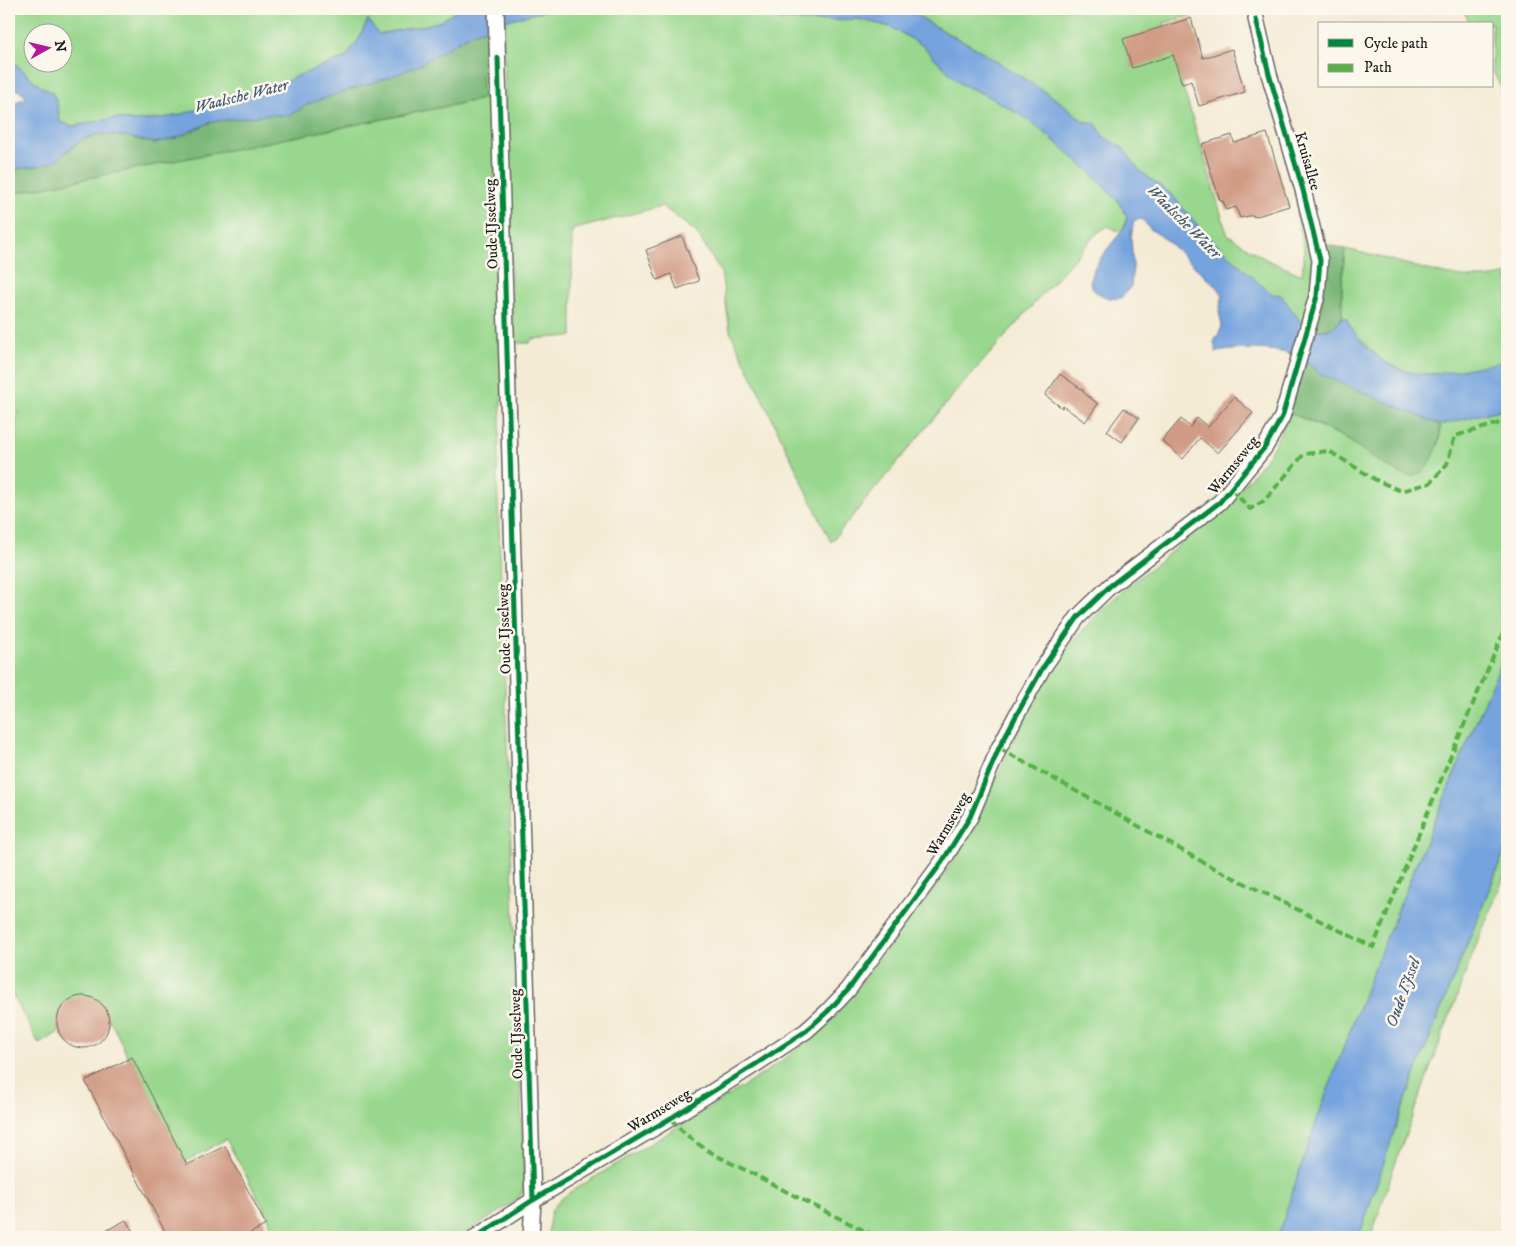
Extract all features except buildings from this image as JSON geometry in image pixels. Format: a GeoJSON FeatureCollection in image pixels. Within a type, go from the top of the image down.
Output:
{"type":"FeatureCollection","features":[{"type":"Feature","properties":{"kind":"street","name":"Oude IJsselweg"},"geometry":{"type":"LineString","coordinates":[[496,9],[533,1200],[531,1237]]}},
{"type":"Feature","properties":{"kind":"street","name":"Kruisallee"},"geometry":{"type":"LineString","coordinates":[[1256,19],[1319,250],[1320,277],[1312,312]]}},
{"type":"Feature","properties":{"kind":"street","name":"Warmseweg"},"geometry":{"type":"LineString","coordinates":[[476,1237],[533,1200],[671,1118],[806,1031],[848,990],[942,862],[970,817],[999,748],[1016,716],[1042,669],[1078,616],[1110,586],[1220,502],[1265,447],[1282,417],[1312,312]]}},
{"type":"Feature","properties":{"kind":"green space"},"geometry":{"type":"Polygon","coordinates":[[[9,9],[459,9],[441,21],[378,34],[368,20],[359,39],[345,58],[292,78],[275,91],[244,95],[179,115],[158,119],[134,121],[115,118],[72,126],[60,122],[57,103],[52,93],[40,86],[24,72],[72,72],[72,22],[22,22],[22,70],[9,58],[9,9]]]}},
{"type":"Feature","properties":{"kind":"green space"},"geometry":{"type":"Polygon","coordinates":[[[552,9],[753,9],[781,20],[858,19],[891,27],[922,45],[959,83],[992,98],[1022,116],[1050,137],[1089,171],[1118,201],[1127,216],[1124,227],[1120,232],[1108,226],[1097,233],[954,394],[831,542],[730,331],[721,272],[696,232],[662,206],[572,230],[572,336],[531,339],[530,343],[517,343],[513,338],[503,21],[552,9]]]}},
{"type":"Feature","properties":{"kind":"green space"},"geometry":{"type":"Polygon","coordinates":[[[898,9],[1214,9],[1164,23],[1227,234],[1267,260],[1302,275],[1304,247],[1296,214],[1304,212],[1314,249],[1314,286],[1303,325],[1295,314],[1200,228],[1171,194],[1140,171],[1123,148],[1104,138],[1096,124],[1083,121],[1062,103],[971,45],[918,16],[898,9]]]}},
{"type":"Feature","properties":{"kind":"green space"},"geometry":{"type":"Polygon","coordinates":[[[1463,9],[1507,9],[1507,100],[1494,73],[1494,22],[1469,22],[1463,9]]]}},
{"type":"Feature","properties":{"kind":"green space"},"geometry":{"type":"Polygon","coordinates":[[[489,28],[491,71],[483,72],[481,75],[483,99],[9,194],[9,170],[68,151],[80,140],[98,134],[125,136],[154,143],[176,138],[211,122],[265,115],[290,115],[310,103],[421,64],[472,33],[489,28]]]}},
{"type":"Feature","properties":{"kind":"green space"},"geometry":{"type":"Polygon","coordinates":[[[491,71],[502,387],[497,477],[524,1183],[522,1193],[517,1200],[460,1237],[274,1237],[268,1216],[226,1139],[183,1163],[113,1026],[100,1007],[93,1001],[85,999],[69,1003],[59,1015],[57,1023],[59,1032],[39,1044],[9,988],[9,543],[17,410],[9,409],[9,194],[483,99],[481,75],[483,72],[491,71]]]}},
{"type":"Feature","properties":{"kind":"green space"},"geometry":{"type":"Polygon","coordinates":[[[1325,244],[1345,249],[1342,310],[1339,323],[1334,327],[1316,330],[1323,297],[1326,266],[1325,244]]]}},
{"type":"Feature","properties":{"kind":"green space"},"geometry":{"type":"Polygon","coordinates":[[[1345,249],[1450,275],[1479,278],[1507,274],[1507,372],[1416,374],[1385,363],[1354,333],[1346,318],[1342,317],[1345,249]]]}},
{"type":"Feature","properties":{"kind":"green space"},"geometry":{"type":"Polygon","coordinates":[[[1305,361],[1375,396],[1440,425],[1437,448],[1423,471],[1417,475],[1410,476],[1394,471],[1341,436],[1288,412],[1305,361]]]}},
{"type":"Feature","properties":{"kind":"green space"},"geometry":{"type":"Polygon","coordinates":[[[1507,408],[1507,649],[1415,867],[1361,1002],[1324,1100],[1278,1237],[548,1237],[553,1208],[567,1195],[760,1076],[803,1045],[838,1013],[954,860],[984,806],[1037,694],[1072,642],[1112,601],[1199,529],[1240,489],[1260,467],[1272,448],[1288,412],[1341,436],[1399,472],[1426,468],[1439,442],[1440,425],[1507,408]]]}},
{"type":"Feature","properties":{"kind":"green space"},"geometry":{"type":"Polygon","coordinates":[[[1507,845],[1507,870],[1473,953],[1397,1158],[1371,1237],[1359,1237],[1395,1129],[1421,1059],[1507,845]]]}},
{"type":"Feature","properties":{"kind":"water"},"geometry":{"type":"Polygon","coordinates":[[[459,9],[552,9],[503,21],[472,33],[421,64],[393,76],[310,103],[290,115],[265,115],[211,122],[176,138],[154,143],[125,136],[98,134],[80,140],[55,161],[40,166],[9,170],[9,104],[27,98],[9,82],[9,58],[22,70],[22,72],[24,72],[40,86],[52,92],[57,103],[60,122],[72,126],[115,118],[134,121],[158,119],[179,115],[244,95],[275,91],[292,78],[345,58],[359,39],[368,19],[378,34],[441,21],[459,9]]]}},
{"type":"Feature","properties":{"kind":"water","name":"Waalsche Water"},"geometry":{"type":"Polygon","coordinates":[[[753,9],[898,9],[918,16],[971,45],[1062,103],[1083,121],[1096,124],[1104,137],[1123,148],[1140,171],[1171,194],[1200,228],[1262,286],[1272,294],[1281,295],[1303,325],[1316,330],[1327,330],[1337,325],[1342,317],[1346,318],[1361,340],[1381,359],[1392,366],[1418,374],[1450,372],[1507,361],[1507,408],[1440,425],[1320,374],[1307,362],[1295,356],[1262,349],[1216,352],[1214,342],[1222,327],[1219,311],[1223,295],[1218,288],[1164,238],[1150,229],[1142,219],[1134,220],[1131,237],[1133,267],[1131,286],[1121,298],[1108,298],[1099,294],[1091,286],[1094,269],[1124,227],[1127,216],[1118,201],[1089,171],[1050,137],[1022,116],[992,98],[959,83],[922,45],[891,27],[858,19],[781,20],[753,9]]]}},
{"type":"Feature","properties":{"kind":"water","name":"Oude IJssel"},"geometry":{"type":"Polygon","coordinates":[[[1507,649],[1507,845],[1421,1059],[1395,1129],[1359,1237],[1278,1237],[1302,1162],[1356,1014],[1415,867],[1507,649]]]}},
{"type":"Feature","properties":{"kind":"marked path"},"geometry":{"type":"LineString","coordinates":[[1231,489],[1250,509],[1264,501],[1304,454],[1329,451],[1376,480],[1401,491],[1430,483],[1447,464],[1455,436],[1507,421]]}},
{"type":"Feature","properties":{"kind":"marked path"},"geometry":{"type":"LineString","coordinates":[[999,748],[1210,866],[1373,947],[1507,624]]}},
{"type":"Feature","properties":{"kind":"marked path"},"geometry":{"type":"LineString","coordinates":[[671,1118],[689,1137],[723,1159],[878,1237]]}},
{"type":"Feature","properties":{"kind":"cycle path"},"geometry":{"type":"LineString","coordinates":[[476,1237],[533,1200],[671,1118],[756,1064],[806,1031],[827,1012],[848,990],[942,862],[970,817],[999,748],[1042,669],[1078,617],[1110,586],[1220,502],[1265,447],[1282,417],[1317,296],[1320,260],[1303,190],[1269,74],[1256,19]]}},
{"type":"Feature","properties":{"kind":"cycle path"},"geometry":{"type":"LineString","coordinates":[[498,58],[533,1200]]}}]}
